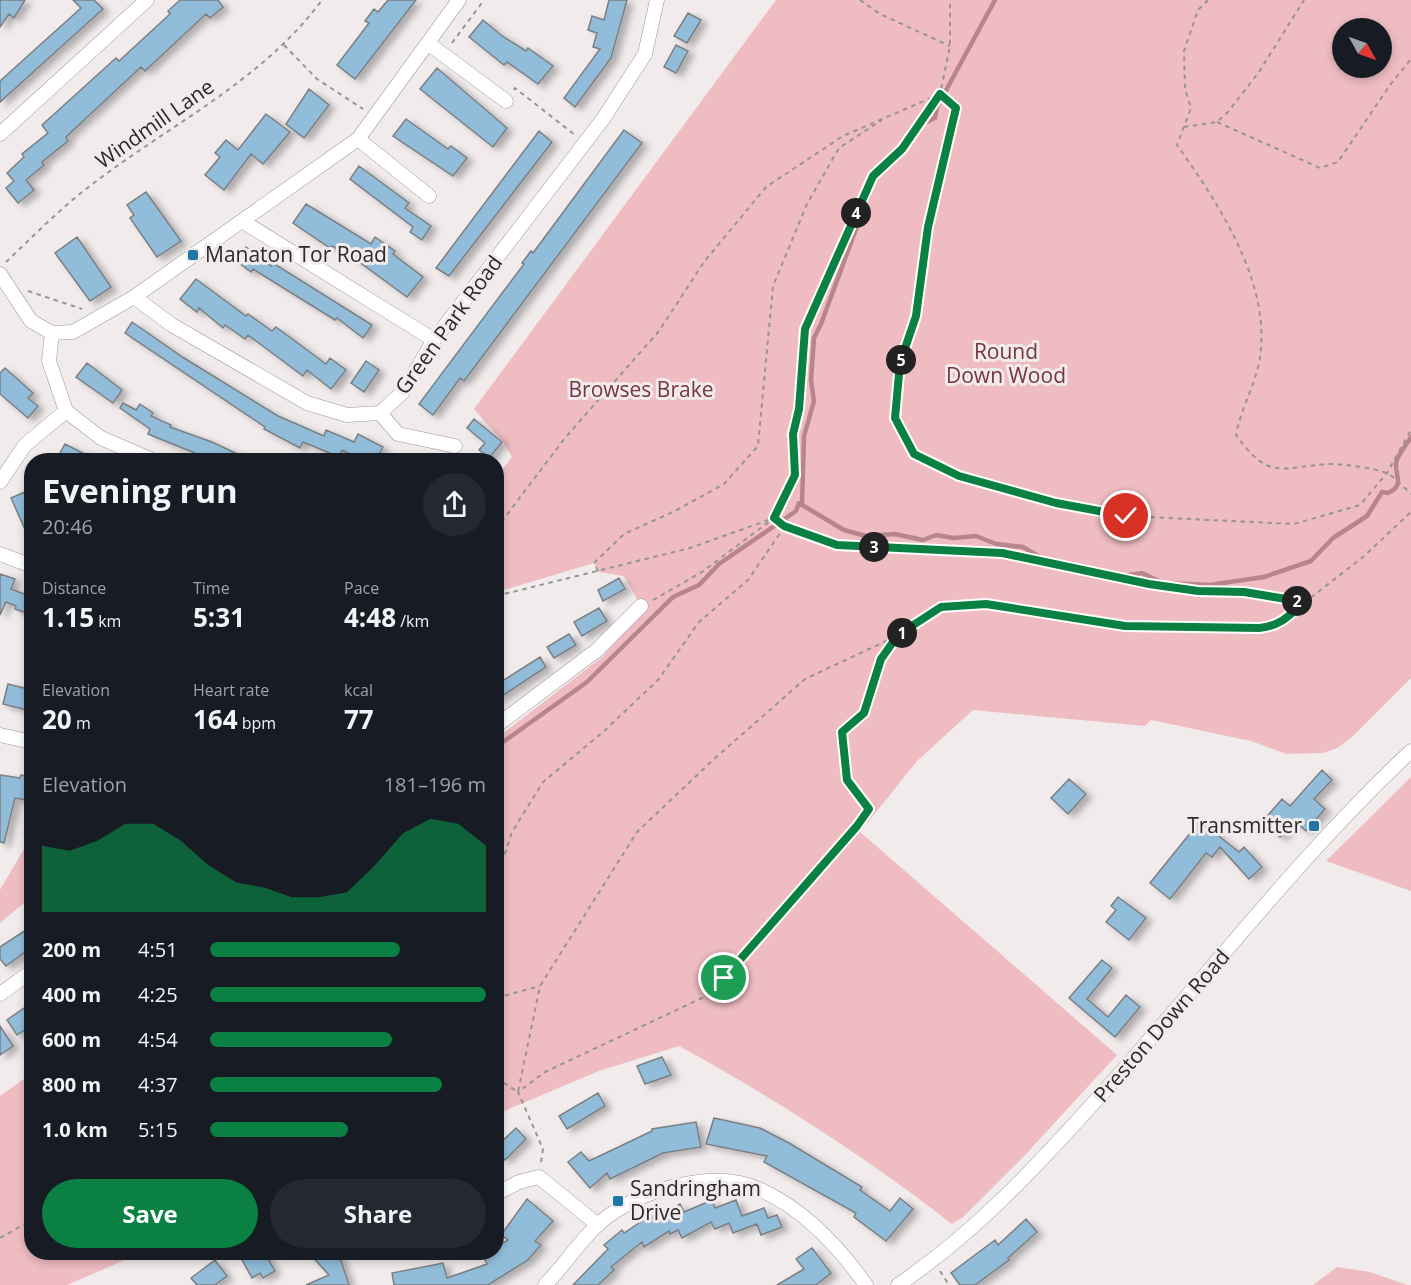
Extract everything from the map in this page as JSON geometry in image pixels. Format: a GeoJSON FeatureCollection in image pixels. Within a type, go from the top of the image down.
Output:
{"type":"FeatureCollection","features":[{"type":"Feature","properties":{"kind":"street"},"geometry":{"type":"LineString","coordinates":[[0,134],[147,0]]}},
{"type":"Feature","properties":{"kind":"street"},"geometry":{"type":"LineString","coordinates":[[4,280],[31,321],[52,333],[73,332],[134,297],[358,140],[459,0]]}},
{"type":"Feature","properties":{"kind":"street","name":"Green Park Road"},"geometry":{"type":"LineString","coordinates":[[134,297],[172,325],[307,403],[347,415],[380,413],[403,392],[434,340],[585,142],[645,54],[657,0]]}},
{"type":"Feature","properties":{"kind":"street"},"geometry":{"type":"LineString","coordinates":[[429,44],[506,101]]}},
{"type":"Feature","properties":{"kind":"street"},"geometry":{"type":"LineString","coordinates":[[358,140],[429,196]]}},
{"type":"Feature","properties":{"kind":"street"},"geometry":{"type":"LineString","coordinates":[[242,221],[434,340]]}},
{"type":"Feature","properties":{"kind":"street"},"geometry":{"type":"LineString","coordinates":[[52,333],[49,361],[66,411],[101,438],[136,453]]}},
{"type":"Feature","properties":{"kind":"street"},"geometry":{"type":"LineString","coordinates":[[0,482],[25,446],[66,411]]}},
{"type":"Feature","properties":{"kind":"street"},"geometry":{"type":"LineString","coordinates":[[380,413],[398,434],[455,446]]}},
{"type":"Feature","properties":{"kind":"street"},"geometry":{"type":"LineString","coordinates":[[0,554],[24,563]]}},
{"type":"Feature","properties":{"kind":"street"},"geometry":{"type":"LineString","coordinates":[[504,720],[597,650],[641,606]]}},
{"type":"Feature","properties":{"kind":"street"},"geometry":{"type":"LineString","coordinates":[[0,735],[24,740]]}},
{"type":"Feature","properties":{"kind":"street","name":"Preston Down Road"},"geometry":{"type":"LineString","coordinates":[[898,1285],[933,1261],[1004,1199],[1049,1153],[1329,833],[1411,751]]}},
{"type":"Feature","properties":{"kind":"street"},"geometry":{"type":"LineString","coordinates":[[0,994],[24,977]]}},
{"type":"Feature","properties":{"kind":"street"},"geometry":{"type":"LineString","coordinates":[[504,1190],[519,1182],[539,1177],[598,1225]]}},
{"type":"Feature","properties":{"kind":"street"},"geometry":{"type":"LineString","coordinates":[[545,1285],[598,1225],[621,1208],[680,1184],[734,1182],[761,1190],[790,1207],[839,1248],[866,1285]]}},
{"type":"Feature","properties":{"kind":"path","name":"Windmill Lane"},"geometry":{"type":"LineString","coordinates":[[0,268],[70,202],[246,79],[299,31],[322,0]]}},
{"type":"Feature","properties":{"kind":"path"},"geometry":{"type":"LineString","coordinates":[[443,55],[484,0]]}},
{"type":"Feature","properties":{"kind":"path"},"geometry":{"type":"LineString","coordinates":[[860,0],[880,14],[950,46]]}},
{"type":"Feature","properties":{"kind":"path"},"geometry":{"type":"LineString","coordinates":[[641,606],[702,572],[774,518],[795,475],[793,434],[799,409],[805,329],[873,176],[902,149],[940,94],[950,46],[950,0]]}},
{"type":"Feature","properties":{"kind":"path"},"geometry":{"type":"LineString","coordinates":[[1208,0],[1198,10],[1184,51],[1185,89],[1191,108],[1176,145],[1220,208],[1238,243],[1258,305],[1260,358],[1239,419],[1236,435],[1247,451],[1268,466],[1294,470],[1331,464],[1387,473],[1411,494]]}},
{"type":"Feature","properties":{"kind":"path"},"geometry":{"type":"LineString","coordinates":[[1217,122],[1259,72],[1304,0]]}},
{"type":"Feature","properties":{"kind":"path"},"geometry":{"type":"LineString","coordinates":[[284,45],[316,80],[375,117]]}},
{"type":"Feature","properties":{"kind":"path"},"geometry":{"type":"LineString","coordinates":[[1184,127],[1217,122],[1320,168],[1338,162],[1411,59]]}},
{"type":"Feature","properties":{"kind":"path"},"geometry":{"type":"LineString","coordinates":[[506,101],[515,88],[585,142]]}},
{"type":"Feature","properties":{"kind":"path"},"geometry":{"type":"LineString","coordinates":[[504,518],[565,438],[658,331],[704,262],[766,187],[843,136],[940,94]]}},
{"type":"Feature","properties":{"kind":"path"},"geometry":{"type":"LineString","coordinates":[[940,94],[956,108],[928,227],[916,316],[900,363],[895,418],[914,454],[959,476],[1056,503],[1116,514],[1294,524],[1360,505],[1387,473],[1411,430]]}},
{"type":"Feature","properties":{"kind":"path"},"geometry":{"type":"LineString","coordinates":[[598,572],[594,563],[624,534],[675,511],[724,484],[759,446],[773,286],[807,204],[839,148],[887,117]]}},
{"type":"Feature","properties":{"kind":"path"},"geometry":{"type":"LineString","coordinates":[[4,280],[84,310],[94,321]]}},
{"type":"Feature","properties":{"kind":"path"},"geometry":{"type":"LineString","coordinates":[[518,1092],[540,986],[637,832],[713,760],[805,680],[898,635],[941,607],[959,604],[986,604],[1125,626],[1273,627],[1364,557],[1411,512]]}},
{"type":"Feature","properties":{"kind":"path"},"geometry":{"type":"LineString","coordinates":[[774,518],[784,526],[837,545],[1002,553],[1149,584],[1198,591],[1244,592],[1304,602]]}},
{"type":"Feature","properties":{"kind":"path"},"geometry":{"type":"LineString","coordinates":[[504,594],[690,548],[774,518]]}},
{"type":"Feature","properties":{"kind":"path"},"geometry":{"type":"LineString","coordinates":[[504,856],[512,832],[543,782],[603,732],[658,680],[699,622],[748,580],[784,526]]}},
{"type":"Feature","properties":{"kind":"path"},"geometry":{"type":"LineString","coordinates":[[518,1092],[545,1072],[702,998],[740,962],[857,826],[869,809],[847,780],[842,732],[864,713],[881,659],[898,635]]}},
{"type":"Feature","properties":{"kind":"path"},"geometry":{"type":"LineString","coordinates":[[504,996],[540,986]]}},
{"type":"Feature","properties":{"kind":"path"},"geometry":{"type":"LineString","coordinates":[[504,1083],[518,1092],[543,1149],[539,1177]]}},
{"type":"Feature","properties":{"kind":"path"},"geometry":{"type":"LineString","coordinates":[[0,1238],[24,1224]]}},
{"type":"Feature","properties":{"kind":"path"},"geometry":{"type":"LineString","coordinates":[[933,1261],[949,1285]]}},
{"type":"Feature","properties":{"kind":"green space"},"geometry":{"type":"Polygon","coordinates":[[[776,0],[1411,0],[1411,678],[1350,739],[1337,748],[1323,753],[1286,754],[1251,741],[1151,720],[1145,726],[973,710],[917,761],[860,832],[1117,1055],[1025,1155],[963,1217],[952,1224],[819,1129],[750,1086],[679,1046],[599,1071],[504,1111],[504,733],[602,657],[643,610],[624,576],[598,572],[594,563],[504,590],[504,467],[512,457],[503,442],[474,409],[776,0]]]}},
{"type":"Feature","properties":{"kind":"green space"},"geometry":{"type":"Polygon","coordinates":[[[1411,777],[1411,891],[1326,861],[1411,777]]]}},
{"type":"Feature","properties":{"kind":"green space"},"geometry":{"type":"Polygon","coordinates":[[[24,849],[24,903],[0,923],[0,890],[24,849]]]}},
{"type":"Feature","properties":{"kind":"green space"},"geometry":{"type":"Polygon","coordinates":[[[24,1079],[24,1260],[125,1260],[67,1285],[0,1285],[0,1096],[24,1079]]]}},
{"type":"Feature","properties":{"kind":"green space"},"geometry":{"type":"Polygon","coordinates":[[[1337,1267],[1370,1272],[1407,1285],[1313,1285],[1337,1267]]]}},
{"type":"Feature","properties":{"kind":"building"},"geometry":{"type":"Polygon","coordinates":[[[0,0],[25,0],[14,18],[9,14],[0,27],[0,0]]]}},
{"type":"Feature","properties":{"kind":"building"},"geometry":{"type":"Polygon","coordinates":[[[73,0],[94,0],[103,9],[0,102],[0,81],[81,8],[73,0]]]}},
{"type":"Feature","properties":{"kind":"building"},"geometry":{"type":"Polygon","coordinates":[[[180,0],[218,0],[223,7],[210,18],[206,14],[145,71],[141,67],[66,137],[68,141],[42,162],[44,165],[26,180],[34,190],[18,203],[6,188],[14,181],[7,173],[24,157],[22,154],[48,133],[42,125],[116,58],[119,61],[170,14],[168,11],[180,0]]]}},
{"type":"Feature","properties":{"kind":"building"},"geometry":{"type":"Polygon","coordinates":[[[388,0],[416,0],[355,79],[337,65],[369,23],[365,21],[374,9],[378,12],[388,0]]]}},
{"type":"Feature","properties":{"kind":"building"},"geometry":{"type":"Polygon","coordinates":[[[609,0],[627,0],[611,58],[575,107],[564,98],[600,49],[593,47],[597,33],[588,30],[592,16],[604,20],[609,0]]]}},
{"type":"Feature","properties":{"kind":"building"},"geometry":{"type":"Polygon","coordinates":[[[688,13],[701,20],[687,43],[674,36],[688,13]]]}},
{"type":"Feature","properties":{"kind":"building"},"geometry":{"type":"Polygon","coordinates":[[[483,20],[502,36],[526,51],[528,48],[553,66],[538,84],[507,62],[504,65],[469,37],[483,20]]]}},
{"type":"Feature","properties":{"kind":"building"},"geometry":{"type":"Polygon","coordinates":[[[676,45],[688,51],[676,73],[664,67],[676,45]]]}},
{"type":"Feature","properties":{"kind":"building"},"geometry":{"type":"Polygon","coordinates":[[[437,68],[507,128],[493,147],[420,89],[437,68]]]}},
{"type":"Feature","properties":{"kind":"building"},"geometry":{"type":"Polygon","coordinates":[[[309,89],[329,105],[304,138],[286,124],[309,89]]]}},
{"type":"Feature","properties":{"kind":"building"},"geometry":{"type":"Polygon","coordinates":[[[266,114],[290,132],[263,164],[251,154],[224,190],[205,175],[220,157],[215,153],[226,140],[238,150],[266,114]]]}},
{"type":"Feature","properties":{"kind":"building"},"geometry":{"type":"Polygon","coordinates":[[[406,119],[448,149],[451,146],[467,158],[453,176],[393,136],[406,119]]]}},
{"type":"Feature","properties":{"kind":"building"},"geometry":{"type":"Polygon","coordinates":[[[624,130],[642,143],[464,381],[460,378],[433,415],[419,404],[524,264],[522,263],[531,251],[533,253],[624,130]]]}},
{"type":"Feature","properties":{"kind":"building"},"geometry":{"type":"Polygon","coordinates":[[[539,131],[552,142],[449,276],[436,268],[539,131]]]}},
{"type":"Feature","properties":{"kind":"building"},"geometry":{"type":"Polygon","coordinates":[[[359,166],[409,203],[405,208],[431,226],[422,240],[410,232],[413,227],[350,179],[359,166]]]}},
{"type":"Feature","properties":{"kind":"building"},"geometry":{"type":"Polygon","coordinates":[[[146,192],[181,241],[157,257],[130,218],[134,215],[127,205],[146,192]]]}},
{"type":"Feature","properties":{"kind":"building"},"geometry":{"type":"Polygon","coordinates":[[[306,204],[371,244],[375,237],[395,251],[393,254],[423,277],[407,297],[355,259],[332,246],[330,248],[293,223],[306,204]]]}},
{"type":"Feature","properties":{"kind":"building"},"geometry":{"type":"Polygon","coordinates":[[[77,237],[111,287],[90,301],[55,253],[77,237]]]}},
{"type":"Feature","properties":{"kind":"building"},"geometry":{"type":"Polygon","coordinates":[[[246,247],[271,266],[273,263],[372,325],[363,338],[337,318],[335,320],[253,269],[251,272],[235,260],[246,247]]]}},
{"type":"Feature","properties":{"kind":"building"},"geometry":{"type":"Polygon","coordinates":[[[196,279],[246,316],[248,314],[272,331],[276,327],[326,364],[330,358],[346,370],[331,389],[307,370],[303,376],[248,335],[245,339],[225,325],[223,328],[199,308],[197,312],[180,299],[196,279]]]}},
{"type":"Feature","properties":{"kind":"building"},"geometry":{"type":"Polygon","coordinates":[[[132,322],[184,358],[278,416],[324,436],[326,430],[354,442],[358,434],[383,447],[380,453],[348,453],[342,450],[341,453],[329,453],[303,442],[300,448],[264,429],[265,427],[125,333],[132,322]]]}},
{"type":"Feature","properties":{"kind":"building"},"geometry":{"type":"Polygon","coordinates":[[[366,361],[379,370],[364,392],[351,383],[366,361]]]}},
{"type":"Feature","properties":{"kind":"building"},"geometry":{"type":"Polygon","coordinates":[[[87,363],[122,390],[113,403],[76,377],[87,363]]]}},
{"type":"Feature","properties":{"kind":"building"},"geometry":{"type":"Polygon","coordinates":[[[5,368],[33,393],[28,398],[38,406],[28,418],[0,394],[0,373],[5,368]]]}},
{"type":"Feature","properties":{"kind":"building"},"geometry":{"type":"Polygon","coordinates":[[[123,403],[136,410],[140,404],[153,413],[151,416],[171,425],[170,427],[235,453],[195,453],[148,434],[150,429],[120,408],[123,403]]]}},
{"type":"Feature","properties":{"kind":"building"},"geometry":{"type":"Polygon","coordinates":[[[474,419],[502,442],[493,453],[483,453],[479,450],[485,443],[467,428],[474,419]]]}},
{"type":"Feature","properties":{"kind":"building"},"geometry":{"type":"Polygon","coordinates":[[[65,444],[82,453],[60,453],[65,444]]]}},
{"type":"Feature","properties":{"kind":"building"},"geometry":{"type":"Polygon","coordinates":[[[24,492],[24,527],[11,498],[24,492]]]}},
{"type":"Feature","properties":{"kind":"building"},"geometry":{"type":"Polygon","coordinates":[[[0,574],[15,579],[11,589],[24,594],[24,612],[6,602],[0,615],[0,574]]]}},
{"type":"Feature","properties":{"kind":"building"},"geometry":{"type":"Polygon","coordinates":[[[619,578],[625,589],[603,601],[598,590],[619,578]]]}},
{"type":"Feature","properties":{"kind":"building"},"geometry":{"type":"Polygon","coordinates":[[[599,608],[607,621],[582,636],[574,622],[599,608]]]}},
{"type":"Feature","properties":{"kind":"building"},"geometry":{"type":"Polygon","coordinates":[[[569,634],[576,645],[554,658],[547,647],[569,634]]]}},
{"type":"Feature","properties":{"kind":"building"},"geometry":{"type":"Polygon","coordinates":[[[540,657],[546,667],[504,695],[504,680],[540,657]]]}},
{"type":"Feature","properties":{"kind":"building"},"geometry":{"type":"Polygon","coordinates":[[[8,684],[24,688],[24,709],[3,704],[8,684]]]}},
{"type":"Feature","properties":{"kind":"building"},"geometry":{"type":"Polygon","coordinates":[[[1322,770],[1332,780],[1314,799],[1325,809],[1306,831],[1295,821],[1280,837],[1263,821],[1282,799],[1290,806],[1322,770]]]}},
{"type":"Feature","properties":{"kind":"building"},"geometry":{"type":"Polygon","coordinates":[[[0,775],[20,778],[21,775],[24,776],[24,800],[15,798],[4,843],[0,842],[0,775]]]}},
{"type":"Feature","properties":{"kind":"building"},"geometry":{"type":"Polygon","coordinates":[[[1069,779],[1086,794],[1068,814],[1051,798],[1069,779]]]}},
{"type":"Feature","properties":{"kind":"building"},"geometry":{"type":"Polygon","coordinates":[[[1200,821],[1239,852],[1244,847],[1262,867],[1249,879],[1220,847],[1212,857],[1206,853],[1170,899],[1150,883],[1200,821]]]}},
{"type":"Feature","properties":{"kind":"building"},"geometry":{"type":"Polygon","coordinates":[[[1118,897],[1146,918],[1129,940],[1106,922],[1116,910],[1111,906],[1118,897]]]}},
{"type":"Feature","properties":{"kind":"building"},"geometry":{"type":"Polygon","coordinates":[[[24,931],[24,953],[6,966],[0,959],[0,947],[24,931]]]}},
{"type":"Feature","properties":{"kind":"building"},"geometry":{"type":"Polygon","coordinates":[[[1102,960],[1112,968],[1087,999],[1108,1017],[1126,995],[1140,1007],[1115,1037],[1069,998],[1102,960]]]}},
{"type":"Feature","properties":{"kind":"building"},"geometry":{"type":"Polygon","coordinates":[[[24,1008],[24,1030],[17,1035],[7,1020],[24,1008]]]}},
{"type":"Feature","properties":{"kind":"building"},"geometry":{"type":"Polygon","coordinates":[[[0,1026],[13,1046],[0,1055],[0,1026]]]}},
{"type":"Feature","properties":{"kind":"building"},"geometry":{"type":"Polygon","coordinates":[[[662,1057],[671,1075],[645,1084],[637,1066],[662,1057]]]}},
{"type":"Feature","properties":{"kind":"building"},"geometry":{"type":"Polygon","coordinates":[[[598,1093],[605,1106],[567,1129],[559,1116],[598,1093]]]}},
{"type":"Feature","properties":{"kind":"building"},"geometry":{"type":"Polygon","coordinates":[[[714,1118],[760,1128],[789,1143],[862,1187],[860,1190],[890,1211],[900,1198],[913,1209],[886,1241],[854,1217],[856,1213],[764,1162],[767,1156],[706,1144],[714,1118]]]}},
{"type":"Feature","properties":{"kind":"building"},"geometry":{"type":"Polygon","coordinates":[[[696,1122],[701,1147],[663,1153],[610,1179],[607,1173],[590,1188],[568,1162],[581,1152],[589,1161],[652,1129],[696,1122]]]}},
{"type":"Feature","properties":{"kind":"building"},"geometry":{"type":"Polygon","coordinates":[[[516,1128],[526,1139],[505,1160],[504,1139],[516,1128]]]}},
{"type":"Feature","properties":{"kind":"building"},"geometry":{"type":"Polygon","coordinates":[[[527,1199],[553,1221],[535,1241],[541,1245],[528,1260],[488,1285],[394,1285],[392,1273],[443,1263],[447,1278],[487,1264],[485,1260],[504,1260],[504,1242],[508,1240],[504,1237],[504,1231],[527,1199]]]}},
{"type":"Feature","properties":{"kind":"building"},"geometry":{"type":"Polygon","coordinates":[[[712,1200],[715,1208],[736,1200],[742,1216],[764,1208],[768,1218],[777,1215],[782,1227],[761,1235],[757,1224],[733,1233],[729,1223],[715,1229],[711,1222],[682,1238],[678,1230],[670,1234],[669,1231],[644,1247],[642,1242],[611,1267],[614,1270],[598,1285],[573,1285],[608,1249],[604,1245],[622,1230],[624,1233],[651,1215],[654,1220],[680,1204],[684,1212],[712,1200]]]}},
{"type":"Feature","properties":{"kind":"building"},"geometry":{"type":"Polygon","coordinates":[[[1026,1219],[1037,1232],[1008,1258],[1009,1260],[975,1285],[960,1285],[951,1273],[995,1240],[998,1245],[1026,1219]]]}},
{"type":"Feature","properties":{"kind":"building"},"geometry":{"type":"Polygon","coordinates":[[[812,1248],[831,1273],[816,1285],[777,1285],[804,1269],[796,1259],[812,1248]]]}},
{"type":"Feature","properties":{"kind":"building"},"geometry":{"type":"Polygon","coordinates":[[[215,1260],[227,1276],[215,1285],[197,1285],[191,1278],[215,1260]]]}},
{"type":"Feature","properties":{"kind":"building"},"geometry":{"type":"Polygon","coordinates":[[[242,1260],[269,1260],[275,1271],[263,1278],[260,1273],[252,1278],[242,1260]]]}},
{"type":"Feature","properties":{"kind":"building"},"geometry":{"type":"Polygon","coordinates":[[[315,1260],[341,1260],[349,1285],[306,1285],[329,1275],[315,1260]]]}},
{"type":"Feature","properties":{"kind":"waterway"},"geometry":{"type":"LineString","coordinates":[[802,505],[804,436],[814,401],[811,380],[814,338],[873,183],[884,168],[908,146],[922,124],[935,118],[937,107],[995,0]]}},
{"type":"Feature","properties":{"kind":"waterway"},"geometry":{"type":"LineString","coordinates":[[802,505],[844,530],[866,536],[895,534],[923,540],[936,535],[954,538],[976,536],[996,544],[1023,547],[1045,560],[1103,574],[1123,576],[1142,573],[1163,583],[1209,585],[1264,577],[1311,561],[1333,538],[1367,516],[1382,492],[1388,493],[1396,487],[1398,484],[1396,463],[1411,437]]}},
{"type":"Feature","properties":{"kind":"waterway"},"geometry":{"type":"LineString","coordinates":[[504,741],[587,682],[673,597],[699,585],[719,564],[796,511],[799,503],[802,505]]}},
{"type":"Feature","properties":{"kind":"place","name":"Manaton Tor Road"},"geometry":{"type":"Point","coordinates":[193,255]}},
{"type":"Feature","properties":{"kind":"place","name":"Transmitter"},"geometry":{"type":"Point","coordinates":[1314,826]}},
{"type":"Feature","properties":{"kind":"place","name":"Sandringham Drive"},"geometry":{"type":"Point","coordinates":[618,1201]}},
{"type":"Feature","properties":{"kind":"route"},"geometry":{"type":"LineString","coordinates":[[724,978],[814,877],[869,809],[847,780],[842,732],[864,713],[881,659],[898,635],[919,620],[941,607],[986,604],[1125,626],[1259,628],[1273,627],[1304,602],[1244,592],[1198,591],[1149,584],[1040,563],[1002,553],[958,553],[837,545],[784,526],[774,518],[795,475],[793,434],[799,409],[805,329],[831,265],[873,176],[902,149],[940,94],[956,108],[920,267],[916,316],[900,363],[895,418],[914,454],[959,476],[1056,503],[1126,516]]}},
{"type":"Feature","properties":{"kind":"park label","name":"Round Down Wood"},"geometry":{"type":"Point","coordinates":[1006,364]}},
{"type":"Feature","properties":{"kind":"park label","name":"Browses Brake"},"geometry":{"type":"Point","coordinates":[641,390]}}]}
